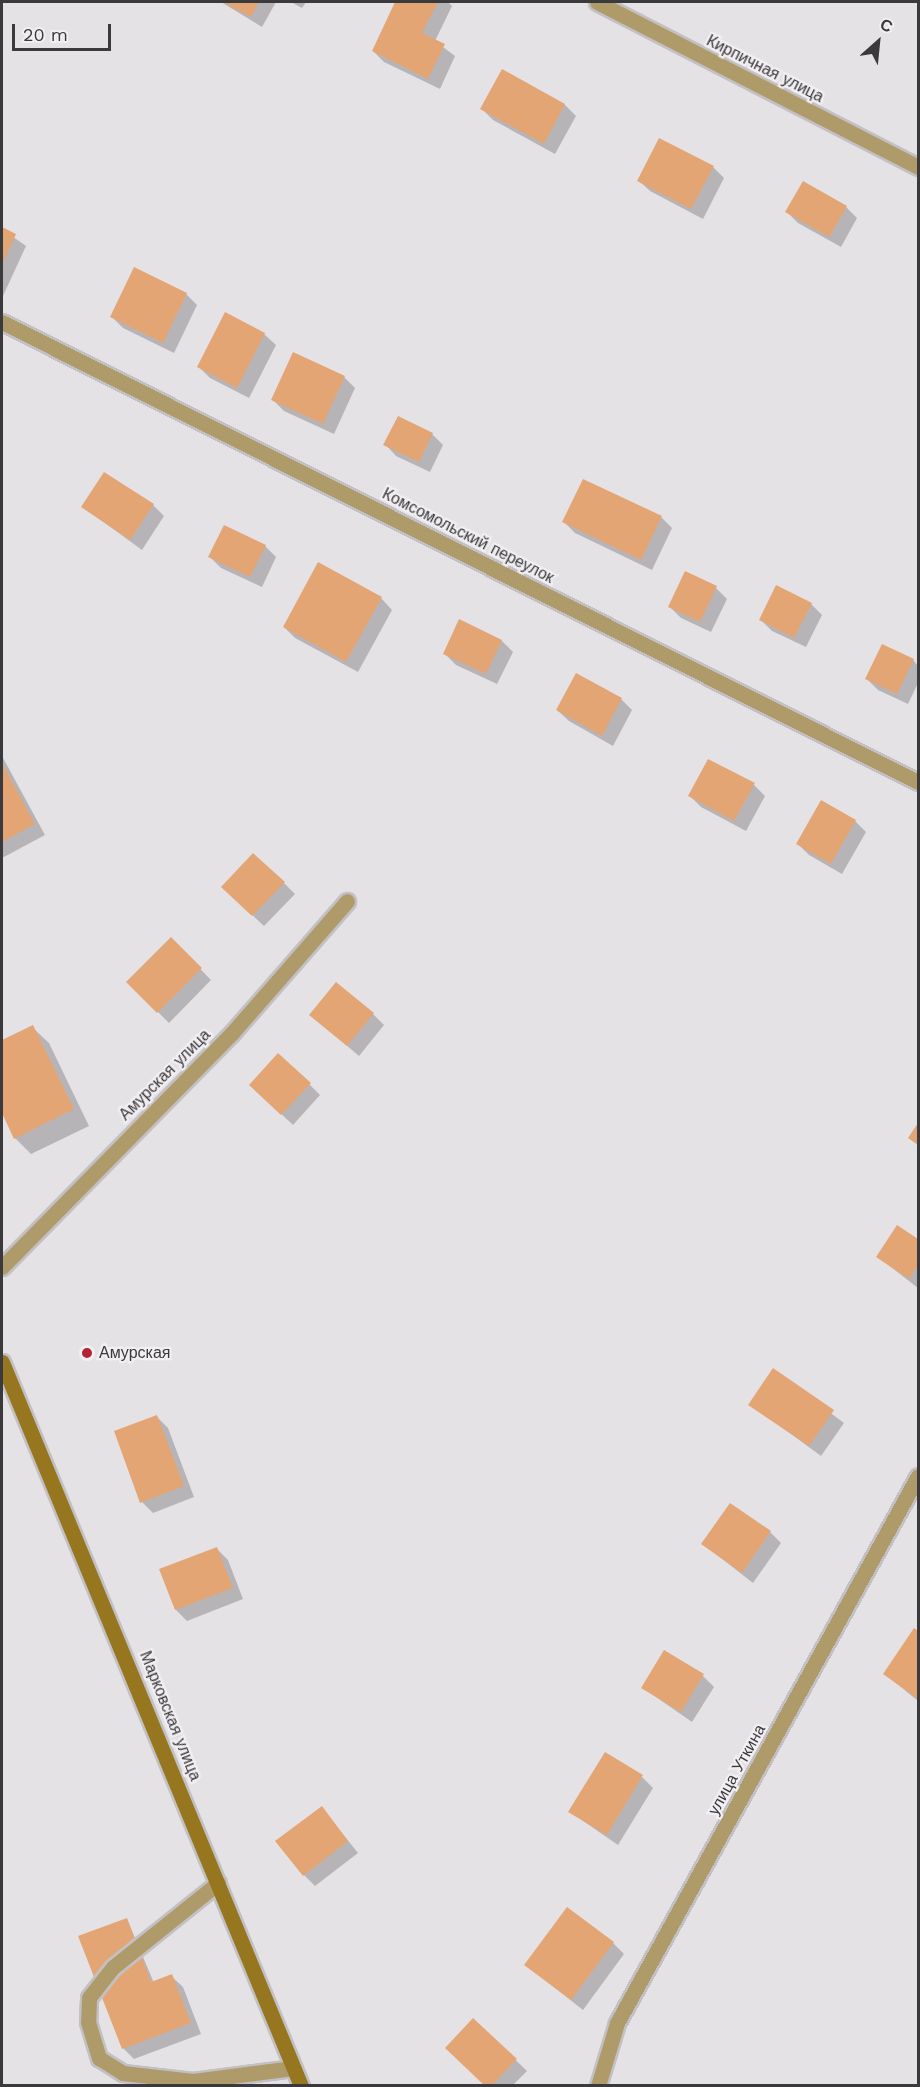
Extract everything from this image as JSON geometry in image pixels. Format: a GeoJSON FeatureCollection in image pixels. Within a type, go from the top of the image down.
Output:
{"type":"FeatureCollection","features":[{"type":"Feature","properties":{"kind":"main road","name":"Марковская улица"},"geometry":{"type":"LineString","coordinates":[[2,1362],[301,2085]]}},
{"type":"Feature","properties":{"kind":"street","name":"Кирпичная улица"},"geometry":{"type":"LineString","coordinates":[[597,2],[918,167]]}},
{"type":"Feature","properties":{"kind":"street","name":"Комсомольский переулок"},"geometry":{"type":"LineString","coordinates":[[2,322],[918,782]]}},
{"type":"Feature","properties":{"kind":"street","name":"Амурская улица"},"geometry":{"type":"LineString","coordinates":[[2,1267],[232,1034],[346,901]]}},
{"type":"Feature","properties":{"kind":"street","name":"улица Уткина"},"geometry":{"type":"LineString","coordinates":[[598,2085],[617,2023],[918,1476]]}},
{"type":"Feature","properties":{"kind":"street"},"geometry":{"type":"LineString","coordinates":[[218,1883],[112,1967],[89,1998],[88,2022],[99,2058],[123,2073],[193,2081],[293,2068]]}},
{"type":"Feature","properties":{"kind":"building"},"geometry":{"type":"Polygon","coordinates":[[[222,2],[259,2],[251,17],[222,2]]]}},
{"type":"Feature","properties":{"kind":"building"},"geometry":{"type":"Polygon","coordinates":[[[395,2],[438,2],[422,33],[445,44],[428,79],[372,51],[395,2]]]}},
{"type":"Feature","properties":{"kind":"building"},"geometry":{"type":"Polygon","coordinates":[[[502,69],[565,104],[544,144],[480,109],[502,69]]]}},
{"type":"Feature","properties":{"kind":"building"},"geometry":{"type":"Polygon","coordinates":[[[659,138],[714,166],[691,209],[637,181],[659,138]]]}},
{"type":"Feature","properties":{"kind":"building"},"geometry":{"type":"Polygon","coordinates":[[[803,181],[847,206],[829,237],[785,212],[803,181]]]}},
{"type":"Feature","properties":{"kind":"building"},"geometry":{"type":"Polygon","coordinates":[[[2,227],[16,234],[2,265],[2,227]]]}},
{"type":"Feature","properties":{"kind":"building"},"geometry":{"type":"Polygon","coordinates":[[[134,267],[187,293],[163,343],[110,317],[134,267]]]}},
{"type":"Feature","properties":{"kind":"building"},"geometry":{"type":"Polygon","coordinates":[[[225,312],[265,333],[237,388],[197,367],[225,312]]]}},
{"type":"Feature","properties":{"kind":"building"},"geometry":{"type":"Polygon","coordinates":[[[293,352],[345,376],[323,424],[271,400],[293,352]]]}},
{"type":"Feature","properties":{"kind":"building"},"geometry":{"type":"Polygon","coordinates":[[[398,416],[433,433],[419,462],[383,445],[398,416]]]}},
{"type":"Feature","properties":{"kind":"building"},"geometry":{"type":"Polygon","coordinates":[[[104,472],[154,504],[130,540],[81,507],[104,472]]]}},
{"type":"Feature","properties":{"kind":"building"},"geometry":{"type":"Polygon","coordinates":[[[583,479],[662,516],[641,560],[562,522],[583,479]]]}},
{"type":"Feature","properties":{"kind":"building"},"geometry":{"type":"Polygon","coordinates":[[[224,525],[266,545],[250,577],[208,557],[224,525]]]}},
{"type":"Feature","properties":{"kind":"building"},"geometry":{"type":"Polygon","coordinates":[[[318,562],[382,597],[346,662],[283,627],[318,562]]]}},
{"type":"Feature","properties":{"kind":"building"},"geometry":{"type":"Polygon","coordinates":[[[685,571],[717,586],[700,622],[668,607],[685,571]]]}},
{"type":"Feature","properties":{"kind":"building"},"geometry":{"type":"Polygon","coordinates":[[[776,585],[812,603],[794,638],[759,620],[776,585]]]}},
{"type":"Feature","properties":{"kind":"building"},"geometry":{"type":"Polygon","coordinates":[[[459,619],[502,640],[486,674],[443,654],[459,619]]]}},
{"type":"Feature","properties":{"kind":"building"},"geometry":{"type":"Polygon","coordinates":[[[882,644],[914,659],[897,694],[865,679],[882,644]]]}},
{"type":"Feature","properties":{"kind":"building"},"geometry":{"type":"Polygon","coordinates":[[[576,673],[622,698],[602,736],[556,710],[576,673]]]}},
{"type":"Feature","properties":{"kind":"building"},"geometry":{"type":"Polygon","coordinates":[[[708,759],[755,783],[734,821],[688,796],[708,759]]]}},
{"type":"Feature","properties":{"kind":"building"},"geometry":{"type":"Polygon","coordinates":[[[2,763],[35,824],[2,842],[2,763]]]}},
{"type":"Feature","properties":{"kind":"building"},"geometry":{"type":"Polygon","coordinates":[[[821,800],[856,820],[831,864],[796,844],[821,800]]]}},
{"type":"Feature","properties":{"kind":"building"},"geometry":{"type":"Polygon","coordinates":[[[253,853],[285,882],[252,916],[221,887],[253,853]]]}},
{"type":"Feature","properties":{"kind":"building"},"geometry":{"type":"Polygon","coordinates":[[[171,937],[202,968],[157,1013],[126,982],[171,937]]]}},
{"type":"Feature","properties":{"kind":"building"},"geometry":{"type":"Polygon","coordinates":[[[336,982],[374,1013],[347,1046],[309,1015],[336,982]]]}},
{"type":"Feature","properties":{"kind":"building"},"geometry":{"type":"Polygon","coordinates":[[[33,1025],[74,1109],[14,1139],[2,1113],[2,1040],[33,1025]]]}},
{"type":"Feature","properties":{"kind":"building"},"geometry":{"type":"Polygon","coordinates":[[[278,1053],[311,1083],[281,1115],[249,1085],[278,1053]]]}},
{"type":"Feature","properties":{"kind":"building"},"geometry":{"type":"Polygon","coordinates":[[[918,1123],[918,1145],[908,1138],[918,1123]]]}},
{"type":"Feature","properties":{"kind":"building"},"geometry":{"type":"Polygon","coordinates":[[[897,1225],[918,1239],[918,1265],[909,1279],[876,1257],[897,1225]]]}},
{"type":"Feature","properties":{"kind":"building"},"geometry":{"type":"Polygon","coordinates":[[[773,1368],[834,1410],[809,1446],[748,1405],[773,1368]]]}},
{"type":"Feature","properties":{"kind":"building"},"geometry":{"type":"Polygon","coordinates":[[[157,1415],[184,1486],[140,1503],[114,1431],[157,1415]]]}},
{"type":"Feature","properties":{"kind":"building"},"geometry":{"type":"Polygon","coordinates":[[[730,1503],[771,1531],[742,1573],[701,1544],[730,1503]]]}},
{"type":"Feature","properties":{"kind":"building"},"geometry":{"type":"Polygon","coordinates":[[[217,1547],[233,1588],[175,1610],[159,1569],[217,1547]]]}},
{"type":"Feature","properties":{"kind":"building"},"geometry":{"type":"Polygon","coordinates":[[[914,1628],[918,1631],[918,1699],[883,1674],[914,1628]]]}},
{"type":"Feature","properties":{"kind":"building"},"geometry":{"type":"Polygon","coordinates":[[[664,1650],[704,1674],[681,1712],[641,1688],[664,1650]]]}},
{"type":"Feature","properties":{"kind":"building"},"geometry":{"type":"Polygon","coordinates":[[[605,1752],[643,1775],[607,1835],[568,1812],[605,1752]]]}},
{"type":"Feature","properties":{"kind":"building"},"geometry":{"type":"Polygon","coordinates":[[[322,1806],[348,1841],[303,1876],[275,1841],[322,1806]]]}},
{"type":"Feature","properties":{"kind":"building"},"geometry":{"type":"Polygon","coordinates":[[[567,1907],[614,1942],[571,2000],[524,1965],[567,1907]]]}},
{"type":"Feature","properties":{"kind":"building"},"geometry":{"type":"Polygon","coordinates":[[[127,1918],[151,1982],[172,1974],[191,2023],[122,2049],[78,1936],[127,1918]]]}},
{"type":"Feature","properties":{"kind":"building"},"geometry":{"type":"Polygon","coordinates":[[[473,2018],[517,2059],[491,2086],[485,2086],[445,2048],[473,2018]]]}},
{"type":"Feature","properties":{"kind":"place","name":"Амурская"},"geometry":{"type":"Point","coordinates":[87,1353]}}]}
